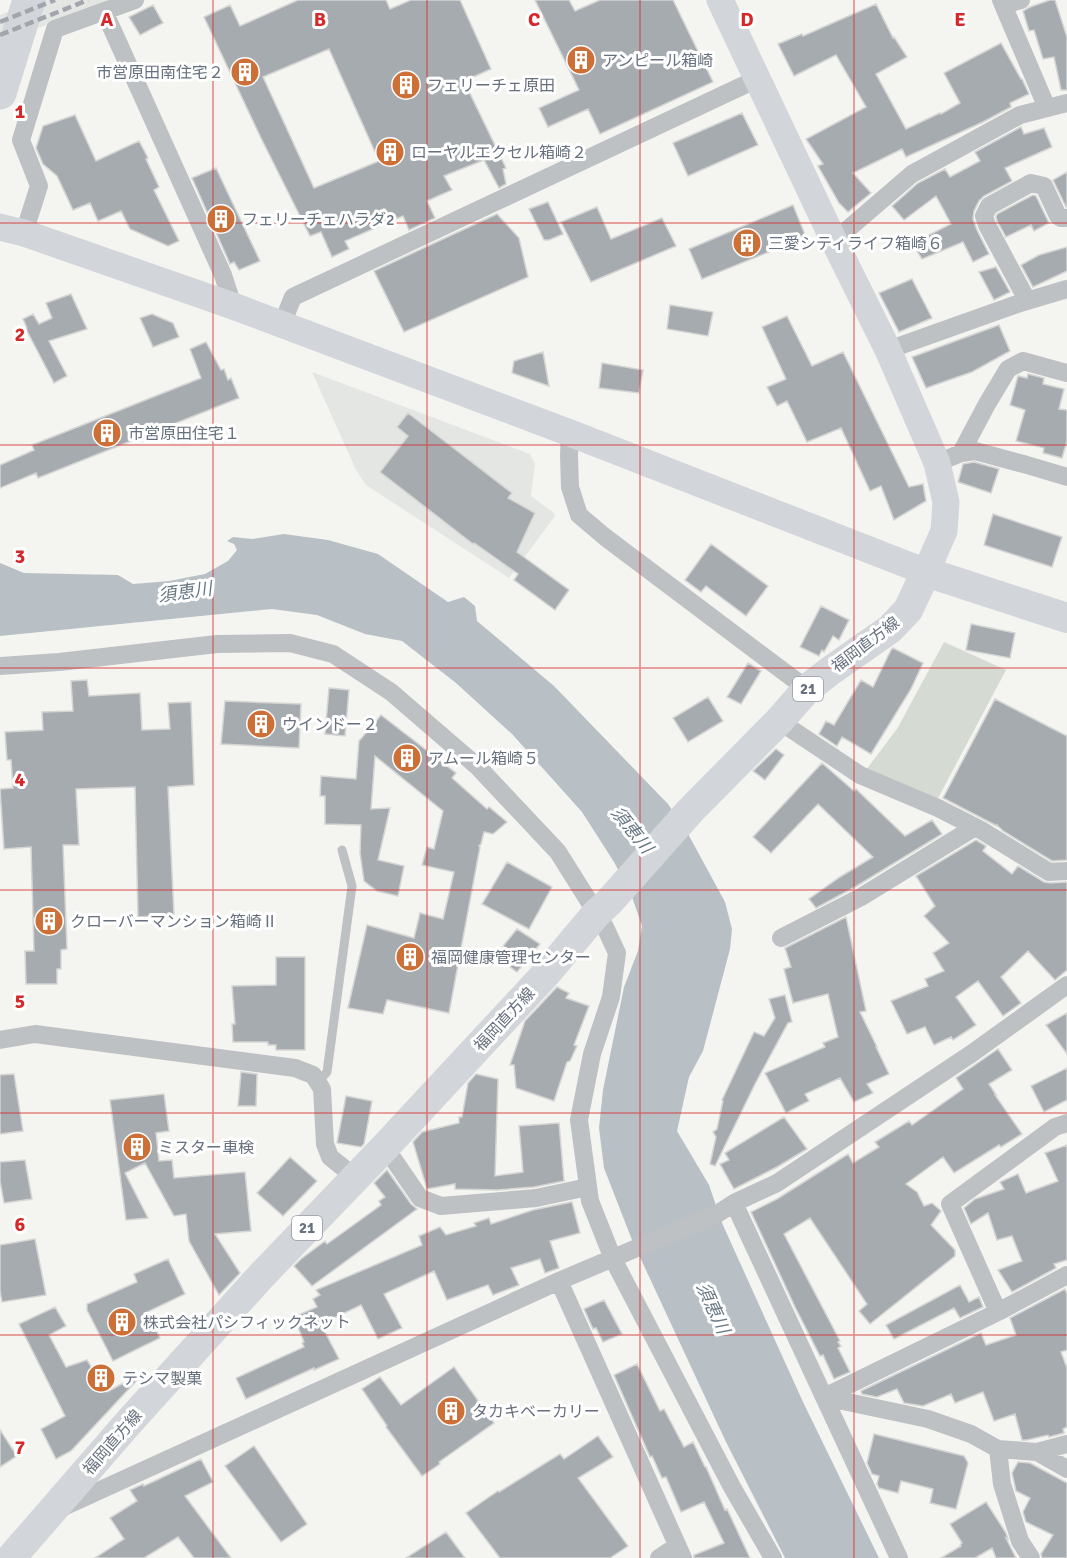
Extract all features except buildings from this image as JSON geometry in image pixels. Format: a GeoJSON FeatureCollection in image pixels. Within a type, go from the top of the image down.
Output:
{"type":"FeatureCollection","features":[{"type":"Feature","properties":{"kind":"highway"},"geometry":{"type":"LineString","coordinates":[[0,93],[29,0]]}},
{"type":"Feature","properties":{"kind":"main road"},"geometry":{"type":"LineString","coordinates":[[926,572],[1067,618]]}},
{"type":"Feature","properties":{"kind":"main road","name":"福岡直方線"},"geometry":{"type":"LineString","coordinates":[[10,1558],[262,1275],[356,1178],[543,976],[690,811],[779,721],[807,689],[890,629],[908,610],[926,572]]}},
{"type":"Feature","properties":{"kind":"street"},"geometry":{"type":"LineString","coordinates":[[135,0],[55,28],[21,140],[39,186],[12,230],[282,324],[926,572],[944,531],[949,458],[987,404],[1008,369],[1023,361],[1067,373]]}},
{"type":"Feature","properties":{"kind":"street"},"geometry":{"type":"LineString","coordinates":[[720,0],[888,350],[949,458]]}},
{"type":"Feature","properties":{"kind":"street"},"geometry":{"type":"LineString","coordinates":[[1021,0],[1002,3],[1047,108]]}},
{"type":"Feature","properties":{"kind":"street"},"geometry":{"type":"LineString","coordinates":[[104,11],[223,275],[233,306]]}},
{"type":"Feature","properties":{"kind":"street"},"geometry":{"type":"LineString","coordinates":[[282,324],[293,297],[757,79]]}},
{"type":"Feature","properties":{"kind":"street"},"geometry":{"type":"LineString","coordinates":[[834,241],[912,174],[1020,115],[1067,103]]}},
{"type":"Feature","properties":{"kind":"street"},"geometry":{"type":"LineString","coordinates":[[1027,300],[984,216],[989,206],[1031,183],[1044,186],[1058,216],[1067,218]]}},
{"type":"Feature","properties":{"kind":"street"},"geometry":{"type":"LineString","coordinates":[[888,350],[1027,300],[1067,289]]}},
{"type":"Feature","properties":{"kind":"street"},"geometry":{"type":"LineString","coordinates":[[570,434],[570,486],[579,515],[807,689]]}},
{"type":"Feature","properties":{"kind":"street"},"geometry":{"type":"LineString","coordinates":[[949,458],[975,451],[1067,477]]}},
{"type":"Feature","properties":{"kind":"street"},"geometry":{"type":"LineString","coordinates":[[0,666],[59,662],[217,644],[290,644],[333,654],[391,692],[478,767],[558,852],[603,908],[605,927],[617,953],[611,997],[592,1054],[579,1120],[590,1201],[613,1259],[732,1486],[773,1558]]}},
{"type":"Feature","properties":{"kind":"street"},"geometry":{"type":"LineString","coordinates":[[779,721],[860,775],[938,808],[975,827],[1049,872],[1067,871]]}},
{"type":"Feature","properties":{"kind":"street"},"geometry":{"type":"LineString","coordinates":[[781,938],[861,897],[975,827]]}},
{"type":"Feature","properties":{"kind":"street"},"geometry":{"type":"LineString","coordinates":[[50,1514],[559,1281],[717,1214],[734,1203],[777,1183],[971,1054],[1067,985]]}},
{"type":"Feature","properties":{"kind":"street"},"geometry":{"type":"LineString","coordinates":[[0,1040],[35,1034],[296,1068],[313,1076],[322,1089],[325,1144],[330,1157],[356,1178]]}},
{"type":"Feature","properties":{"kind":"street"},"geometry":{"type":"LineString","coordinates":[[998,1312],[950,1204],[1055,1127],[1067,1123]]}},
{"type":"Feature","properties":{"kind":"street"},"geometry":{"type":"LineString","coordinates":[[385,1147],[420,1198],[441,1206],[536,1198],[588,1187]]}},
{"type":"Feature","properties":{"kind":"street"},"geometry":{"type":"LineString","coordinates":[[734,1203],[899,1558]]}},
{"type":"Feature","properties":{"kind":"street"},"geometry":{"type":"LineString","coordinates":[[824,1397],[998,1312],[1067,1275]]}},
{"type":"Feature","properties":{"kind":"street"},"geometry":{"type":"LineString","coordinates":[[559,1281],[680,1552],[659,1558]]}},
{"type":"Feature","properties":{"kind":"street"},"geometry":{"type":"LineString","coordinates":[[824,1397],[928,1419],[971,1434],[998,1449],[1037,1452],[1067,1444]]}},
{"type":"Feature","properties":{"kind":"street"},"geometry":{"type":"LineString","coordinates":[[998,1449],[1002,1484],[1020,1541],[1031,1558]]}},
{"type":"Feature","properties":{"kind":"street"},"geometry":{"type":"LineString","coordinates":[[1037,1452],[1067,1469]]}},
{"type":"Feature","properties":{"kind":"lane"},"geometry":{"type":"LineString","coordinates":[[318,1083],[327,1072],[352,886],[342,850]]}},
{"type":"Feature","properties":{"kind":"shaded area"},"geometry":{"type":"Polygon","coordinates":[[[37,0],[109,0],[0,43],[0,15],[37,0]]]}},
{"type":"Feature","properties":{"kind":"shaded area"},"geometry":{"type":"Polygon","coordinates":[[[312,372],[530,454],[535,464],[531,496],[555,516],[509,578],[366,485],[356,470],[312,372]]]}},
{"type":"Feature","properties":{"kind":"shaded area"},"geometry":{"type":"Polygon","coordinates":[[[944,642],[1006,670],[936,802],[866,770],[897,729],[944,642]]]}},
{"type":"Feature","properties":{"kind":"water","name":"須恵川"},"geometry":{"type":"Polygon","coordinates":[[[284,534],[328,540],[378,554],[448,602],[464,597],[475,606],[477,621],[554,686],[668,804],[687,832],[725,902],[732,929],[730,949],[703,1051],[689,1077],[677,1131],[709,1185],[722,1223],[803,1402],[879,1558],[785,1558],[726,1442],[632,1240],[604,1168],[599,1128],[603,1090],[624,987],[638,951],[642,926],[631,894],[614,862],[582,812],[512,734],[456,683],[402,641],[365,634],[317,615],[272,609],[0,636],[0,563],[24,573],[118,575],[133,584],[169,581],[205,574],[228,561],[237,550],[234,544],[227,541],[233,537],[253,539],[284,534]]]}},
{"type":"Feature","properties":{"kind":"railway"},"geometry":{"type":"LineString","coordinates":[[0,22],[55,0]]}},
{"type":"Feature","properties":{"kind":"railway"},"geometry":{"type":"LineString","coordinates":[[0,35],[88,0]]}},
{"type":"Feature","properties":{"kind":"place","name":"アンピール箱崎"},"geometry":{"type":"Point","coordinates":[581,60]}},
{"type":"Feature","properties":{"kind":"place","name":"市営原田南住宅２"},"geometry":{"type":"Point","coordinates":[245,72]}},
{"type":"Feature","properties":{"kind":"place","name":"フェリーチェ原田"},"geometry":{"type":"Point","coordinates":[406,85]}},
{"type":"Feature","properties":{"kind":"place","name":"ローヤルエクセル箱崎２"},"geometry":{"type":"Point","coordinates":[390,152]}},
{"type":"Feature","properties":{"kind":"place","name":"フェリーチェハラダ2"},"geometry":{"type":"Point","coordinates":[221,219]}},
{"type":"Feature","properties":{"kind":"place","name":"三愛シティライフ箱崎６"},"geometry":{"type":"Point","coordinates":[747,243]}},
{"type":"Feature","properties":{"kind":"place","name":"市営原田住宅１"},"geometry":{"type":"Point","coordinates":[107,433]}},
{"type":"Feature","properties":{"kind":"place","name":"ウインドー２"},"geometry":{"type":"Point","coordinates":[261,724]}},
{"type":"Feature","properties":{"kind":"place","name":"アムール箱崎５"},"geometry":{"type":"Point","coordinates":[407,758]}},
{"type":"Feature","properties":{"kind":"place","name":"クローバーマンション箱崎Ⅱ"},"geometry":{"type":"Point","coordinates":[49,921]}},
{"type":"Feature","properties":{"kind":"place","name":"福岡健康管理センター"},"geometry":{"type":"Point","coordinates":[410,957]}},
{"type":"Feature","properties":{"kind":"place","name":"ミスター車検"},"geometry":{"type":"Point","coordinates":[137,1147]}},
{"type":"Feature","properties":{"kind":"place","name":"株式会社パシフィックネット"},"geometry":{"type":"Point","coordinates":[122,1322]}},
{"type":"Feature","properties":{"kind":"place","name":"テシマ製菓"},"geometry":{"type":"Point","coordinates":[101,1378]}},
{"type":"Feature","properties":{"kind":"place","name":"タカキベーカリー"},"geometry":{"type":"Point","coordinates":[451,1411]}}]}
